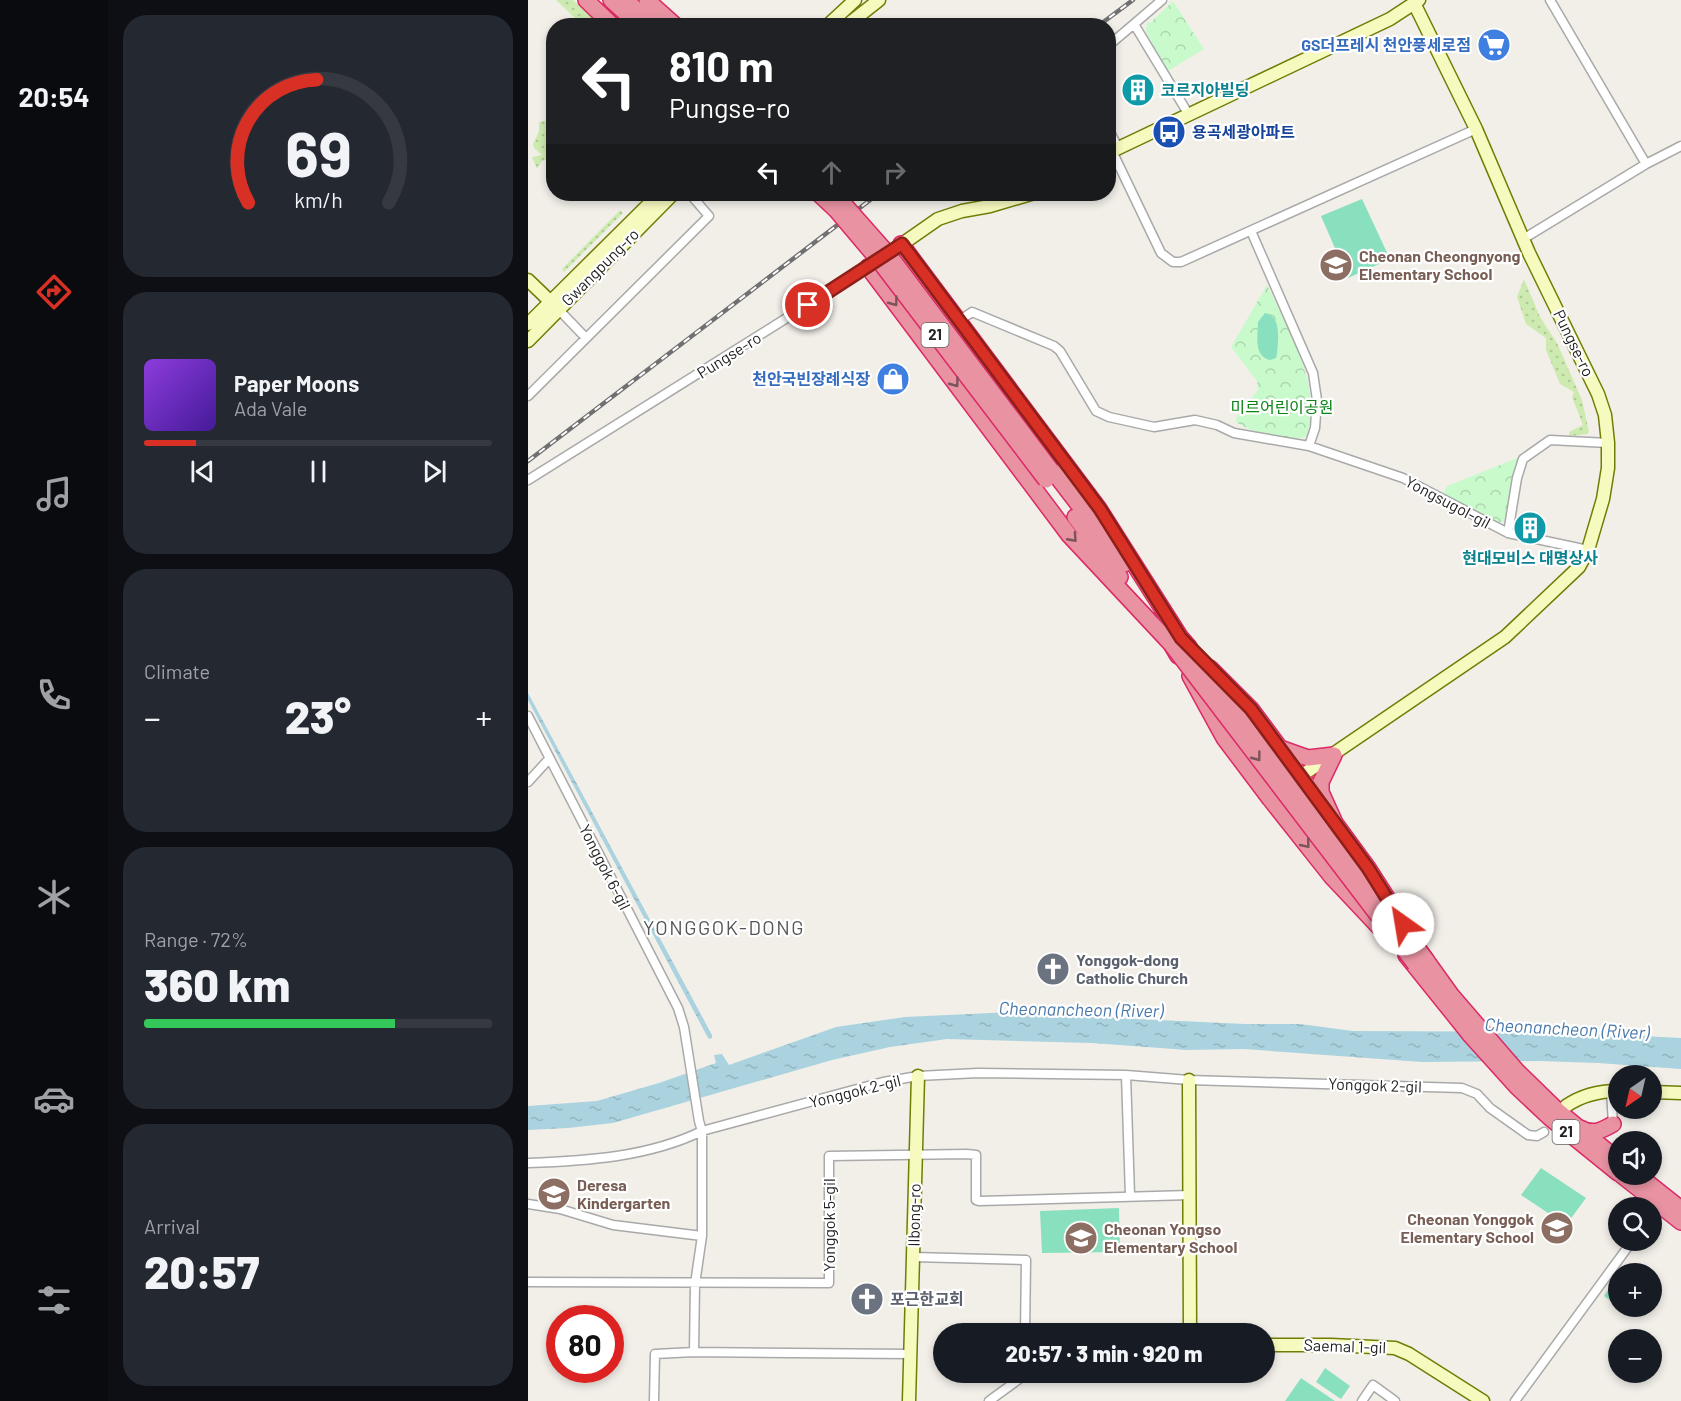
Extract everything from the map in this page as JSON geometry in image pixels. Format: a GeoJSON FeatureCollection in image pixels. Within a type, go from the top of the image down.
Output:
{"type":"FeatureCollection","features":[{"type":"Feature","properties":{"kind":"highway"},"geometry":{"type":"LineString","coordinates":[[586,0],[605,18]]}},
{"type":"Feature","properties":{"kind":"highway"},"geometry":{"type":"LineString","coordinates":[[647,0],[667,18]]}},
{"type":"Feature","properties":{"kind":"highway"},"geometry":{"type":"LineString","coordinates":[[619,2],[632,18]]}},
{"type":"Feature","properties":{"kind":"highway"},"geometry":{"type":"LineString","coordinates":[[619,2],[642,18]]}},
{"type":"Feature","properties":{"kind":"highway","name":"21"},"geometry":{"type":"LineString","coordinates":[[826,201],[880,262],[1051,477],[1421,963],[1535,1090],[1608,1151]]}},
{"type":"Feature","properties":{"kind":"highway","name":"21"},"geometry":{"type":"LineString","coordinates":[[841,201],[889,255],[1051,477]]}},
{"type":"Feature","properties":{"kind":"highway"},"geometry":{"type":"LineString","coordinates":[[902,244],[1100,509],[1176,641],[1224,738],[1331,876],[1421,963]]}},
{"type":"Feature","properties":{"kind":"highway"},"geometry":{"type":"LineString","coordinates":[[868,267],[1069,535],[1176,641],[1251,709],[1368,868],[1421,963]]}},
{"type":"Feature","properties":{"kind":"highway"},"geometry":{"type":"LineString","coordinates":[[1280,748],[1308,758],[1334,755]]}},
{"type":"Feature","properties":{"kind":"highway"},"geometry":{"type":"LineString","coordinates":[[1334,755],[1321,782],[1321,792],[1335,823]]}},
{"type":"Feature","properties":{"kind":"highway","name":"21"},"geometry":{"type":"LineString","coordinates":[[1421,963],[1445,1004],[1517,1087],[1550,1118],[1608,1165]]}},
{"type":"Feature","properties":{"kind":"highway"},"geometry":{"type":"LineString","coordinates":[[1576,1125],[1595,1133],[1613,1124]]}},
{"type":"Feature","properties":{"kind":"highway"},"geometry":{"type":"LineString","coordinates":[[1612,1131],[1613,1124]]}},
{"type":"Feature","properties":{"kind":"highway","name":"21"},"geometry":{"type":"LineString","coordinates":[[1633,1185],[1681,1222]]}},
{"type":"Feature","properties":{"kind":"highway"},"geometry":{"type":"LineString","coordinates":[[1651,1185],[1681,1209]]}},
{"type":"Feature","properties":{"kind":"street"},"geometry":{"type":"LineString","coordinates":[[836,18],[855,0]]}},
{"type":"Feature","properties":{"kind":"street"},"geometry":{"type":"LineString","coordinates":[[856,18],[879,0]]}},
{"type":"Feature","properties":{"kind":"street"},"geometry":{"type":"LineString","coordinates":[[1116,39],[1162,0]]}},
{"type":"Feature","properties":{"kind":"street"},"geometry":{"type":"LineString","coordinates":[[1550,0],[1646,164]]}},
{"type":"Feature","properties":{"kind":"street","name":"Pungse-ro"},"geometry":{"type":"LineString","coordinates":[[1116,150],[1390,19],[1417,1],[1476,129],[1523,239],[1598,394],[1605,415],[1608,468],[1603,499],[1588,550],[1580,567],[1505,638],[1334,755]]}},
{"type":"Feature","properties":{"kind":"street"},"geometry":{"type":"LineString","coordinates":[[1134,24],[1189,115]]}},
{"type":"Feature","properties":{"kind":"street"},"geometry":{"type":"LineString","coordinates":[[1116,157],[1161,253],[1173,262],[1181,262],[1476,129]]}},
{"type":"Feature","properties":{"kind":"street"},"geometry":{"type":"LineString","coordinates":[[1523,239],[1646,164],[1681,146]]}},
{"type":"Feature","properties":{"kind":"street","name":"Gwangpung-ro"},"geometry":{"type":"LineString","coordinates":[[528,324],[554,305],[661,201]]}},
{"type":"Feature","properties":{"kind":"street"},"geometry":{"type":"LineString","coordinates":[[528,396],[709,216],[696,201]]}},
{"type":"Feature","properties":{"kind":"street","name":"Pungse-ro"},"geometry":{"type":"LineString","coordinates":[[528,480],[868,267],[938,219],[1007,201]]}},
{"type":"Feature","properties":{"kind":"street"},"geometry":{"type":"LineString","coordinates":[[1251,231],[1313,373],[1317,400],[1315,428],[1309,446]]}},
{"type":"Feature","properties":{"kind":"street"},"geometry":{"type":"LineString","coordinates":[[528,280],[586,338]]}},
{"type":"Feature","properties":{"kind":"street","name":"Gwangpung-ro"},"geometry":{"type":"LineString","coordinates":[[528,341],[554,305]]}},
{"type":"Feature","properties":{"kind":"street","name":"Yongsugol-gil"},"geometry":{"type":"LineString","coordinates":[[926,344],[972,312],[1054,346],[1060,351],[1096,411],[1109,417],[1154,427],[1196,420],[1217,425],[1234,433],[1309,446],[1403,478],[1508,533],[1588,550]]}},
{"type":"Feature","properties":{"kind":"street"},"geometry":{"type":"LineString","coordinates":[[1508,533],[1517,478],[1523,459],[1550,440],[1608,443]]}},
{"type":"Feature","properties":{"kind":"street","name":"Yonggok 6-gil"},"geometry":{"type":"LineString","coordinates":[[528,716],[678,1008],[684,1027],[702,1131]]}},
{"type":"Feature","properties":{"kind":"street"},"geometry":{"type":"LineString","coordinates":[[1270,799],[1334,755]]}},
{"type":"Feature","properties":{"kind":"street"},"geometry":{"type":"LineString","coordinates":[[528,782],[549,759]]}},
{"type":"Feature","properties":{"kind":"street","name":"Yonggok 2-gil"},"geometry":{"type":"LineString","coordinates":[[528,1163],[613,1157],[678,1143],[702,1131],[883,1082],[918,1076],[978,1073],[1126,1075],[1189,1080],[1462,1088],[1477,1094],[1490,1108],[1528,1135],[1537,1136],[1544,1132]]}},
{"type":"Feature","properties":{"kind":"street"},"geometry":{"type":"LineString","coordinates":[[1126,1075],[1130,1196]]}},
{"type":"Feature","properties":{"kind":"street","name":"Ilbong-ro"},"geometry":{"type":"LineString","coordinates":[[909,1401],[918,1076]]}},
{"type":"Feature","properties":{"kind":"street"},"geometry":{"type":"LineString","coordinates":[[1189,1080],[1190,1323]]}},
{"type":"Feature","properties":{"kind":"street"},"geometry":{"type":"LineString","coordinates":[[1566,1106],[1578,1097],[1608,1092]]}},
{"type":"Feature","properties":{"kind":"street"},"geometry":{"type":"LineString","coordinates":[[1662,1092],[1681,1093]]}},
{"type":"Feature","properties":{"kind":"street"},"geometry":{"type":"LineString","coordinates":[[1613,1119],[1613,1124]]}},
{"type":"Feature","properties":{"kind":"street"},"geometry":{"type":"LineString","coordinates":[[694,1352],[695,1284],[702,1236],[702,1131]]}},
{"type":"Feature","properties":{"kind":"street"},"geometry":{"type":"LineString","coordinates":[[915,1156],[976,1155],[976,1200],[979,1201],[1190,1195]]}},
{"type":"Feature","properties":{"kind":"street","name":"Yonggok 5-gil"},"geometry":{"type":"LineString","coordinates":[[528,1282],[830,1283],[829,1156],[915,1156]]}},
{"type":"Feature","properties":{"kind":"street"},"geometry":{"type":"LineString","coordinates":[[528,1204],[560,1209],[613,1225],[702,1236]]}},
{"type":"Feature","properties":{"kind":"street"},"geometry":{"type":"LineString","coordinates":[[1515,1401],[1625,1251]]}},
{"type":"Feature","properties":{"kind":"street"},"geometry":{"type":"LineString","coordinates":[[913,1257],[1023,1258],[1028,1262],[1026,1323]]}},
{"type":"Feature","properties":{"kind":"street","name":"Saemal 1-gil"},"geometry":{"type":"LineString","coordinates":[[1275,1344],[1395,1348],[1409,1354],[1483,1401]]}},
{"type":"Feature","properties":{"kind":"street"},"geometry":{"type":"LineString","coordinates":[[654,1401],[655,1354],[694,1352],[910,1354]]}},
{"type":"Feature","properties":{"kind":"street"},"geometry":{"type":"LineString","coordinates":[[989,1401],[1014,1383]]}},
{"type":"Feature","properties":{"kind":"street"},"geometry":{"type":"LineString","coordinates":[[1362,1401],[1373,1385],[1395,1401]]}},
{"type":"Feature","properties":{"kind":"green space"},"geometry":{"type":"Polygon","coordinates":[[[556,0],[573,0],[592,18],[575,18],[556,0]]]}},
{"type":"Feature","properties":{"kind":"green space"},"geometry":{"type":"Polygon","coordinates":[[[1173,1],[1204,49],[1168,71],[1146,32],[1147,21],[1150,23],[1173,1]]]}},
{"type":"Feature","properties":{"kind":"green space"},"geometry":{"type":"Polygon","coordinates":[[[546,121],[546,159],[537,169],[532,157],[542,155],[533,144],[539,131],[539,122],[546,121]]]}},
{"type":"Feature","properties":{"kind":"green space"},"geometry":{"type":"Polygon","coordinates":[[[1362,199],[1390,259],[1348,278],[1321,216],[1362,199]]]}},
{"type":"Feature","properties":{"kind":"green space"},"geometry":{"type":"Polygon","coordinates":[[[620,210],[623,213],[564,272],[562,269],[620,210]]]}},
{"type":"Feature","properties":{"kind":"green space"},"geometry":{"type":"Polygon","coordinates":[[[1524,279],[1540,317],[1557,343],[1582,400],[1589,432],[1587,434],[1570,436],[1569,432],[1583,425],[1572,397],[1574,392],[1560,384],[1546,350],[1546,338],[1526,324],[1517,297],[1524,279]]]}},
{"type":"Feature","properties":{"kind":"green space","name":"미르어린이공원"},"geometry":{"type":"Polygon","coordinates":[[[1267,285],[1293,339],[1307,380],[1311,400],[1311,419],[1306,437],[1276,436],[1251,430],[1236,422],[1236,418],[1258,390],[1257,381],[1231,347],[1267,285]]]}},
{"type":"Feature","properties":{"kind":"green space"},"geometry":{"type":"Polygon","coordinates":[[[1265,313],[1274,319],[1278,329],[1276,358],[1270,360],[1261,354],[1258,344],[1258,322],[1265,313]]]}},
{"type":"Feature","properties":{"kind":"green space"},"geometry":{"type":"Polygon","coordinates":[[[1520,457],[1504,521],[1498,523],[1443,494],[1447,486],[1520,457]]]}},
{"type":"Feature","properties":{"kind":"green space"},"geometry":{"type":"Polygon","coordinates":[[[1541,1168],[1586,1198],[1566,1225],[1521,1195],[1541,1168]]]}},
{"type":"Feature","properties":{"kind":"green space"},"geometry":{"type":"Polygon","coordinates":[[[1119,1208],[1120,1252],[1042,1253],[1040,1211],[1119,1208]]]}},
{"type":"Feature","properties":{"kind":"green space"},"geometry":{"type":"Polygon","coordinates":[[[1325,1368],[1350,1386],[1341,1399],[1316,1382],[1325,1368]]]}},
{"type":"Feature","properties":{"kind":"green space"},"geometry":{"type":"Polygon","coordinates":[[[1301,1378],[1335,1401],[1285,1401],[1301,1378]]]}},
{"type":"Feature","properties":{"kind":"water"},"geometry":{"type":"Polygon","coordinates":[[[528,693],[712,1038],[709,1039],[707,1036],[528,700],[528,693]]]}},
{"type":"Feature","properties":{"kind":"water"},"geometry":{"type":"Polygon","coordinates":[[[1036,1011],[1115,1018],[1300,1024],[1353,1031],[1567,1032],[1681,1038],[1681,1069],[1662,1068],[1662,1065],[1539,1061],[1422,1062],[1244,1049],[1187,1050],[1092,1043],[947,1039],[890,1047],[832,1060],[613,1123],[528,1130],[528,1106],[597,1101],[716,1063],[714,1055],[722,1054],[729,1065],[836,1027],[905,1017],[1036,1011]]]}},
{"type":"Feature","properties":{"kind":"railway"},"geometry":{"type":"LineString","coordinates":[[1109,18],[1133,0]]}},
{"type":"Feature","properties":{"kind":"railway"},"geometry":{"type":"LineString","coordinates":[[528,461],[869,201]]}},
{"type":"Feature","properties":{"kind":"place","name":"GS더프레시 천안풍세로점"},"geometry":{"type":"Point","coordinates":[1494,45]}},
{"type":"Feature","properties":{"kind":"place","name":"코르지아빌딩"},"geometry":{"type":"Point","coordinates":[1138,90]}},
{"type":"Feature","properties":{"kind":"place","name":"용곡세광아파트"},"geometry":{"type":"Point","coordinates":[1169,132]}},
{"type":"Feature","properties":{"kind":"place","name":"Cheonan Cheongnyong Elementary School"},"geometry":{"type":"Point","coordinates":[1336,265]}},
{"type":"Feature","properties":{"kind":"place","name":"천안국빈장례식장"},"geometry":{"type":"Point","coordinates":[893,379]}},
{"type":"Feature","properties":{"kind":"place","name":"현대모비스 대명상사"},"geometry":{"type":"Point","coordinates":[1530,528]}},
{"type":"Feature","properties":{"kind":"place","name":"Yonggok-dong Catholic Church"},"geometry":{"type":"Point","coordinates":[1053,969]}},
{"type":"Feature","properties":{"kind":"place","name":"Deresa Kindergarten"},"geometry":{"type":"Point","coordinates":[554,1194]}},
{"type":"Feature","properties":{"kind":"place","name":"Cheonan Yonggok Elementary School"},"geometry":{"type":"Point","coordinates":[1557,1228]}},
{"type":"Feature","properties":{"kind":"place","name":"Cheonan Yongso Elementary School"},"geometry":{"type":"Point","coordinates":[1081,1238]}},
{"type":"Feature","properties":{"kind":"place","name":"포근한교회"},"geometry":{"type":"Point","coordinates":[867,1299]}},
{"type":"Feature","properties":{"kind":"district","name":"YONGGOK-DONG"},"geometry":{"type":"Point","coordinates":[724,928]}},
{"type":"Feature","properties":{"kind":"route"},"geometry":{"type":"LineString","coordinates":[[808,305],[902,244],[1100,509],[1181,638],[1251,709],[1368,868],[1403,924]]}},
{"type":"Feature","properties":{"kind":"water label","name":"Cheonancheon (River)"},"geometry":{"type":"Point","coordinates":[1081,1010]}},
{"type":"Feature","properties":{"kind":"water label","name":"Cheonancheon (River)"},"geometry":{"type":"Point","coordinates":[1567,1029]}}]}
